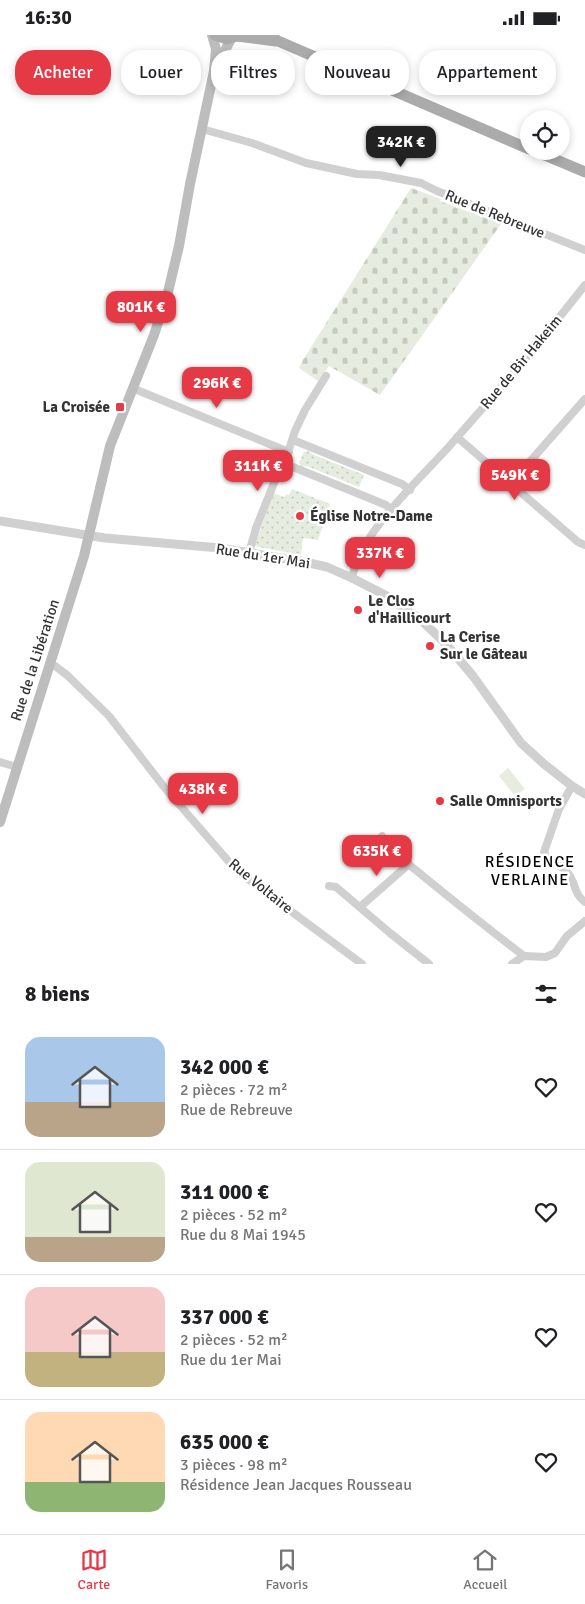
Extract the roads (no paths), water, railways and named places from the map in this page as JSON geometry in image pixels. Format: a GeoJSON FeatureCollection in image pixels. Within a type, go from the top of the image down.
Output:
{"type":"FeatureCollection","features":[{"type":"Feature","properties":{"kind":"main road"},"geometry":{"type":"LineString","coordinates":[[214,35],[223,39],[236,37],[273,38],[520,145]]}},
{"type":"Feature","properties":{"kind":"main road"},"geometry":{"type":"LineString","coordinates":[[214,35],[216,50]]}},
{"type":"Feature","properties":{"kind":"main road"},"geometry":{"type":"LineString","coordinates":[[228,50],[236,37]]}},
{"type":"Feature","properties":{"kind":"main road","name":"Rue de la Libération"},"geometry":{"type":"LineString","coordinates":[[0,822],[51,663],[89,535],[110,446],[154,335],[168,292],[211,86]]}},
{"type":"Feature","properties":{"kind":"main road"},"geometry":{"type":"LineString","coordinates":[[556,160],[585,172]]}},
{"type":"Feature","properties":{"kind":"street","name":"Rue de Rebreuve"},"geometry":{"type":"LineString","coordinates":[[202,129],[252,143],[306,163],[357,174],[379,175],[420,183],[585,250]]}},
{"type":"Feature","properties":{"kind":"street","name":"Rue de Bir Hakeim"},"geometry":{"type":"LineString","coordinates":[[352,578],[354,567],[359,557],[390,509],[410,490],[457,437],[524,360],[585,285]]}},
{"type":"Feature","properties":{"kind":"street"},"geometry":{"type":"LineString","coordinates":[[249,553],[256,528],[280,468],[284,465],[295,431],[305,410],[326,376]]}},
{"type":"Feature","properties":{"kind":"street"},"geometry":{"type":"LineString","coordinates":[[132,388],[289,452]]}},
{"type":"Feature","properties":{"kind":"street"},"geometry":{"type":"LineString","coordinates":[[511,483],[585,399]]}},
{"type":"Feature","properties":{"kind":"street"},"geometry":{"type":"LineString","coordinates":[[457,437],[585,545]]}},
{"type":"Feature","properties":{"kind":"street"},"geometry":{"type":"LineString","coordinates":[[293,440],[402,484],[410,490]]}},
{"type":"Feature","properties":{"kind":"street"},"geometry":{"type":"LineString","coordinates":[[284,465],[370,498],[386,505],[390,509]]}},
{"type":"Feature","properties":{"kind":"street","name":"Rue du 1er Mai"},"geometry":{"type":"LineString","coordinates":[[0,521],[89,535],[249,553],[316,564],[352,578],[385,595],[420,619],[436,633],[468,669],[521,743],[544,765],[572,787],[585,794]]}},
{"type":"Feature","properties":{"kind":"street","name":"Rue Voltaire"},"geometry":{"type":"LineString","coordinates":[[51,663],[67,675],[109,716],[164,787],[237,871],[362,964]]}},
{"type":"Feature","properties":{"kind":"street"},"geometry":{"type":"LineString","coordinates":[[0,762],[17,767]]}},
{"type":"Feature","properties":{"kind":"street"},"geometry":{"type":"LineString","coordinates":[[572,787],[559,809],[544,852],[548,861],[568,872],[579,898],[585,902]]}},
{"type":"Feature","properties":{"kind":"street"},"geometry":{"type":"LineString","coordinates":[[382,836],[386,843],[409,864],[524,956],[546,957],[555,953],[567,937],[585,921]]}},
{"type":"Feature","properties":{"kind":"street"},"geometry":{"type":"LineString","coordinates":[[360,907],[409,864]]}},
{"type":"Feature","properties":{"kind":"street"},"geometry":{"type":"LineString","coordinates":[[329,886],[336,887],[428,964]]}},
{"type":"Feature","properties":{"kind":"street"},"geometry":{"type":"LineString","coordinates":[[512,964],[524,956]]}},
{"type":"Feature","properties":{"kind":"place","name":"La Croisée"},"geometry":{"type":"Point","coordinates":[120,407]}},
{"type":"Feature","properties":{"kind":"place","name":"Église Notre-Dame"},"geometry":{"type":"Point","coordinates":[300,516]}},
{"type":"Feature","properties":{"kind":"place","name":"Le Clos d'Haillicourt"},"geometry":{"type":"Point","coordinates":[358,610]}},
{"type":"Feature","properties":{"kind":"place","name":"La Cerise Sur le Gâteau"},"geometry":{"type":"Point","coordinates":[430,646]}},
{"type":"Feature","properties":{"kind":"place","name":"Salle Omnisports"},"geometry":{"type":"Point","coordinates":[440,801]}},
{"type":"Feature","properties":{"kind":"district","name":"RÉSIDENCE VERLAINE"},"geometry":{"type":"Point","coordinates":[530,870]}}]}
